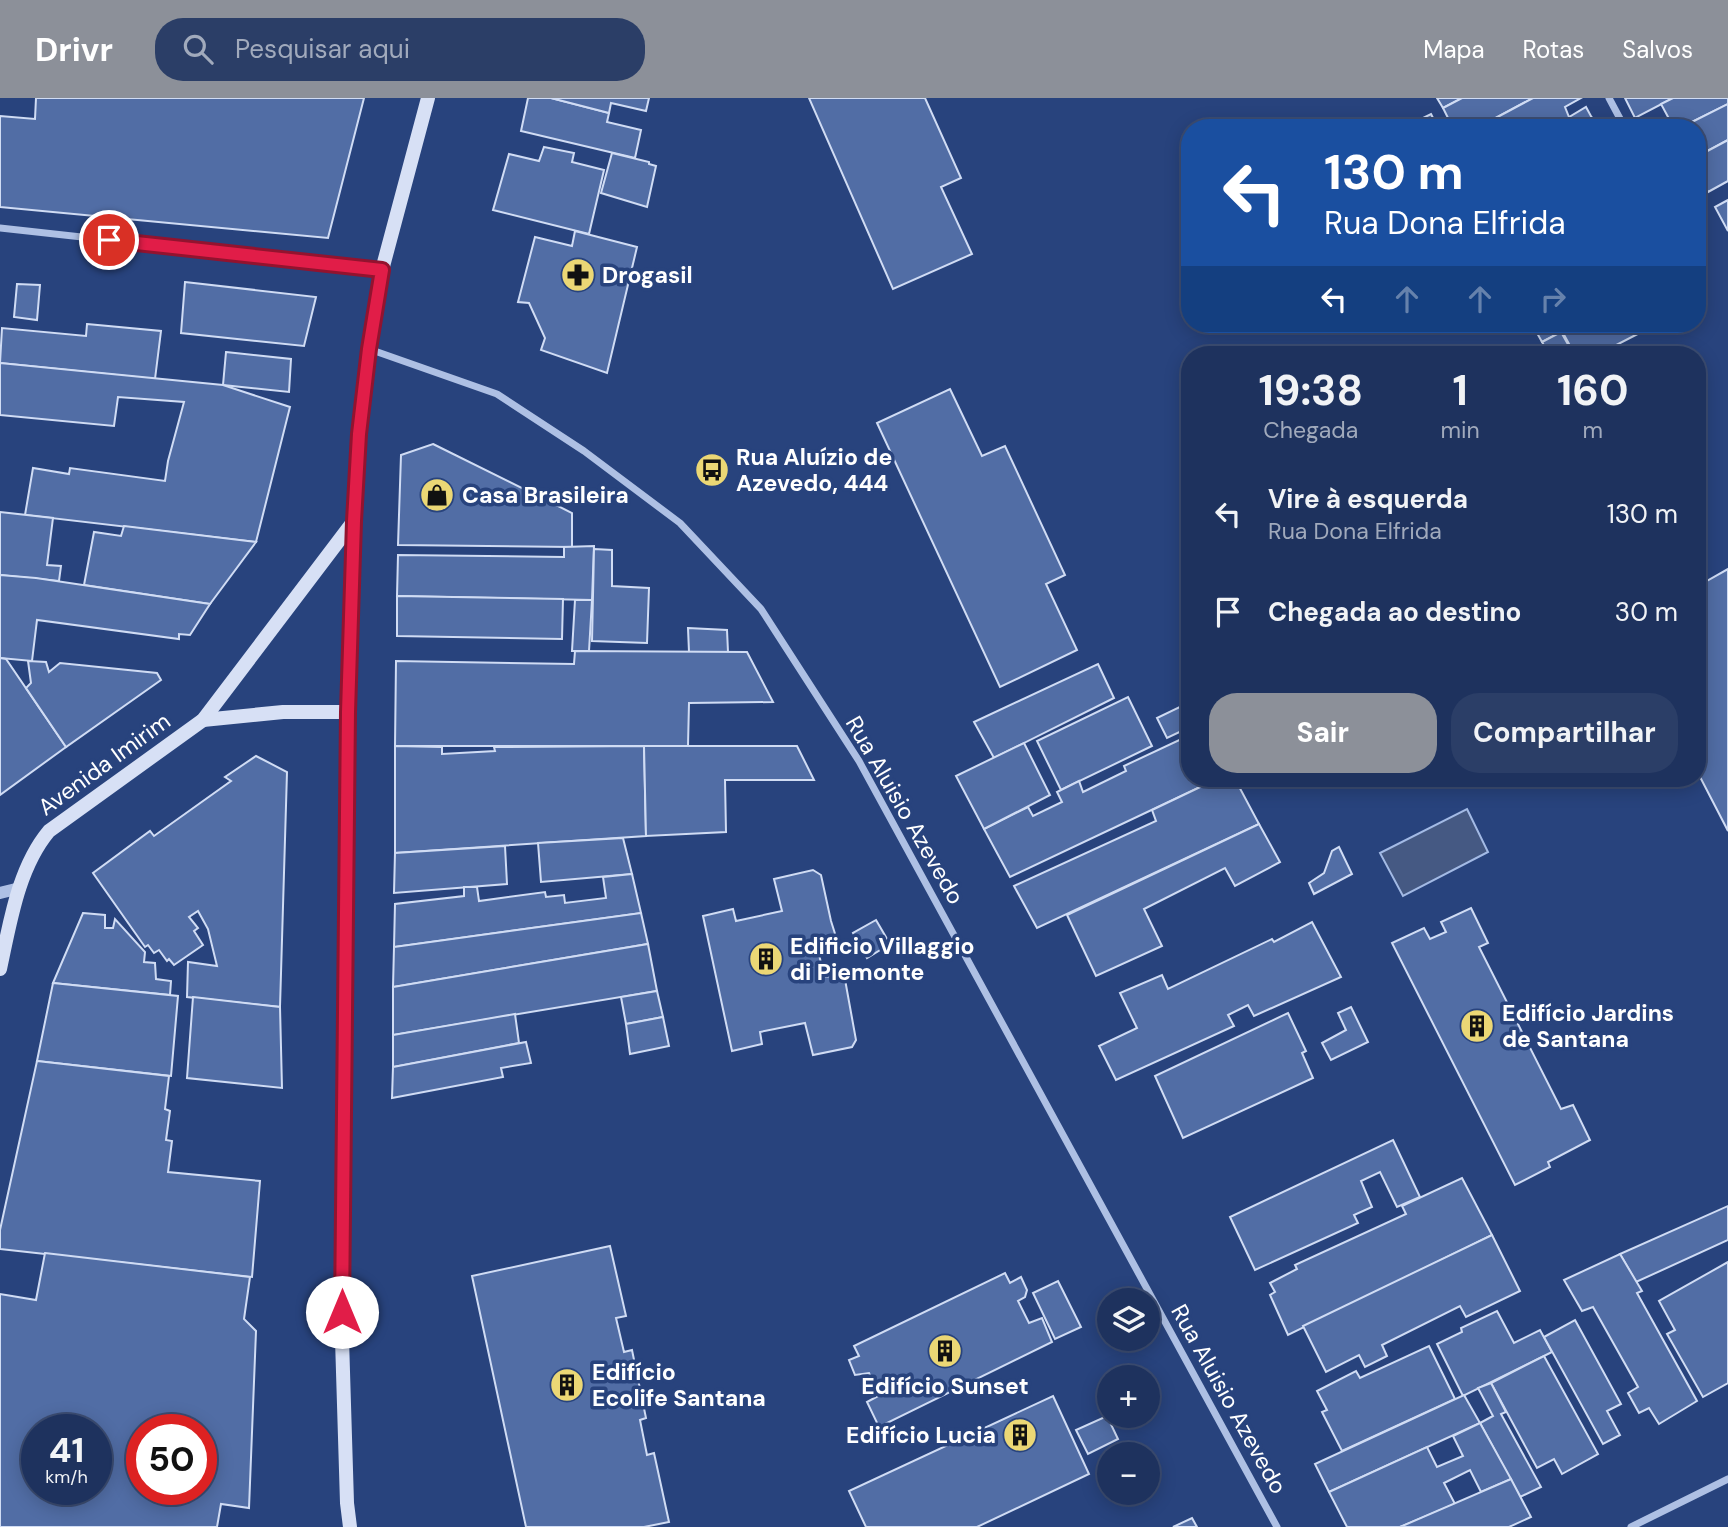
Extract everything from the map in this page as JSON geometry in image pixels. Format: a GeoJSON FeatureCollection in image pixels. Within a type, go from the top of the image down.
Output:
{"type":"FeatureCollection","features":[{"type":"Feature","properties":{"kind":"main road"},"geometry":{"type":"LineString","coordinates":[[349,1527],[346,1503],[342,1339],[348,712],[354,521],[359,434],[382,270],[428,98]]}},
{"type":"Feature","properties":{"kind":"main road","name":"Avenida Imirim"},"geometry":{"type":"LineString","coordinates":[[0,969],[20,888],[35,851],[49,831],[203,720],[354,521]]}},
{"type":"Feature","properties":{"kind":"main road","name":"Avenida Imirim"},"geometry":{"type":"LineString","coordinates":[[203,720],[284,712],[348,712]]}},
{"type":"Feature","properties":{"kind":"street"},"geometry":{"type":"LineString","coordinates":[[1609,98],[1620,119]]}},
{"type":"Feature","properties":{"kind":"street"},"geometry":{"type":"LineString","coordinates":[[0,228],[382,270]]}},
{"type":"Feature","properties":{"kind":"street","name":"Rua Aluisio Azevedo"},"geometry":{"type":"LineString","coordinates":[[369,349],[496,394],[584,451],[680,523],[761,610],[859,761],[1278,1527]]}},
{"type":"Feature","properties":{"kind":"street"},"geometry":{"type":"LineString","coordinates":[[0,893],[20,888]]}},
{"type":"Feature","properties":{"kind":"street"},"geometry":{"type":"LineString","coordinates":[[1632,1527],[1728,1479]]}},
{"type":"Feature","properties":{"kind":"water"},"geometry":{"type":"Polygon","coordinates":[[[1467,809],[1488,852],[1403,896],[1380,853],[1467,809]]]}},
{"type":"Feature","properties":{"kind":"building"},"geometry":{"type":"Polygon","coordinates":[[[36,98],[364,98],[328,238],[0,207],[0,116],[35,119],[36,98]]]}},
{"type":"Feature","properties":{"kind":"building"},"geometry":{"type":"Polygon","coordinates":[[[528,98],[551,98],[609,113],[607,122],[641,130],[635,158],[521,131],[528,98]]]}},
{"type":"Feature","properties":{"kind":"building"},"geometry":{"type":"Polygon","coordinates":[[[551,98],[649,98],[646,111],[611,103],[609,113],[551,98]]]}},
{"type":"Feature","properties":{"kind":"building"},"geometry":{"type":"Polygon","coordinates":[[[809,98],[925,98],[961,178],[941,187],[972,254],[893,289],[809,98]]]}},
{"type":"Feature","properties":{"kind":"building"},"geometry":{"type":"Polygon","coordinates":[[[1437,98],[1462,98],[1443,108],[1437,98]]]}},
{"type":"Feature","properties":{"kind":"building"},"geometry":{"type":"Polygon","coordinates":[[[1462,98],[1533,98],[1494,119],[1448,119],[1443,108],[1462,98]]]}},
{"type":"Feature","properties":{"kind":"building"},"geometry":{"type":"Polygon","coordinates":[[[1533,98],[1581,98],[1565,107],[1569,117],[1586,107],[1592,118],[1590,119],[1494,119],[1533,98]]]}},
{"type":"Feature","properties":{"kind":"building"},"geometry":{"type":"Polygon","coordinates":[[[1625,98],[1673,98],[1635,118],[1625,98]]]}},
{"type":"Feature","properties":{"kind":"building"},"geometry":{"type":"Polygon","coordinates":[[[1673,98],[1728,98],[1728,104],[1698,119],[1669,119],[1661,104],[1673,98]]]}},
{"type":"Feature","properties":{"kind":"building"},"geometry":{"type":"Polygon","coordinates":[[[1728,104],[1728,140],[1706,152],[1706,119],[1698,119],[1728,104]]]}},
{"type":"Feature","properties":{"kind":"building"},"geometry":{"type":"Polygon","coordinates":[[[1728,140],[1728,181],[1708,192],[1706,188],[1706,152],[1728,140]]]}},
{"type":"Feature","properties":{"kind":"building"},"geometry":{"type":"Polygon","coordinates":[[[544,147],[574,153],[572,162],[604,170],[589,234],[493,210],[509,154],[539,161],[544,147]]]}},
{"type":"Feature","properties":{"kind":"building"},"geometry":{"type":"Polygon","coordinates":[[[612,153],[656,166],[647,207],[601,193],[612,153]]]}},
{"type":"Feature","properties":{"kind":"building"},"geometry":{"type":"Polygon","coordinates":[[[1728,200],[1728,231],[1715,207],[1728,200]]]}},
{"type":"Feature","properties":{"kind":"building","name":"Drogasil"},"geometry":{"type":"Polygon","coordinates":[[[575,231],[637,247],[607,373],[541,350],[545,338],[529,303],[518,302],[535,237],[572,246],[575,231]]]}},
{"type":"Feature","properties":{"kind":"building"},"geometry":{"type":"Polygon","coordinates":[[[185,282],[316,297],[304,346],[181,333],[185,282]]]}},
{"type":"Feature","properties":{"kind":"building"},"geometry":{"type":"Polygon","coordinates":[[[17,284],[40,285],[37,320],[14,317],[17,284]]]}},
{"type":"Feature","properties":{"kind":"building"},"geometry":{"type":"Polygon","coordinates":[[[87,324],[161,331],[155,379],[0,363],[2,328],[86,336],[87,324]]]}},
{"type":"Feature","properties":{"kind":"building"},"geometry":{"type":"Polygon","coordinates":[[[1537,333],[1559,333],[1542,342],[1537,333]]]}},
{"type":"Feature","properties":{"kind":"building"},"geometry":{"type":"Polygon","coordinates":[[[1562,333],[1569,346],[1544,346],[1542,342],[1562,333]]]}},
{"type":"Feature","properties":{"kind":"building"},"geometry":{"type":"Polygon","coordinates":[[[1563,333],[1640,333],[1614,346],[1570,346],[1563,333]]]}},
{"type":"Feature","properties":{"kind":"building"},"geometry":{"type":"Polygon","coordinates":[[[226,352],[291,359],[289,392],[223,385],[226,352]]]}},
{"type":"Feature","properties":{"kind":"building"},"geometry":{"type":"Polygon","coordinates":[[[0,363],[223,385],[290,407],[256,542],[25,515],[33,468],[69,474],[70,468],[165,481],[184,402],[118,397],[114,426],[0,415],[0,363]]]}},
{"type":"Feature","properties":{"kind":"building"},"geometry":{"type":"Polygon","coordinates":[[[950,389],[982,456],[1005,446],[1065,575],[1046,584],[1077,650],[1000,687],[877,423],[950,389]]]}},
{"type":"Feature","properties":{"kind":"building"},"geometry":{"type":"Polygon","coordinates":[[[433,444],[572,513],[572,547],[398,545],[401,455],[433,444]]]}},
{"type":"Feature","properties":{"kind":"building"},"geometry":{"type":"Polygon","coordinates":[[[0,512],[53,518],[47,565],[61,566],[59,581],[0,575],[0,512]]]}},
{"type":"Feature","properties":{"kind":"building"},"geometry":{"type":"Polygon","coordinates":[[[124,526],[256,542],[210,604],[84,585],[94,532],[121,536],[124,526]]]}},
{"type":"Feature","properties":{"kind":"building"},"geometry":{"type":"Polygon","coordinates":[[[594,546],[592,600],[397,596],[398,555],[564,557],[564,547],[594,546]]]}},
{"type":"Feature","properties":{"kind":"building"},"geometry":{"type":"Polygon","coordinates":[[[594,549],[612,550],[612,586],[649,588],[647,643],[592,641],[594,549]]]}},
{"type":"Feature","properties":{"kind":"building"},"geometry":{"type":"Polygon","coordinates":[[[1728,569],[1728,831],[1705,787],[1706,581],[1728,569]]]}},
{"type":"Feature","properties":{"kind":"building"},"geometry":{"type":"Polygon","coordinates":[[[0,575],[210,604],[190,635],[179,634],[179,639],[37,620],[32,661],[0,658],[0,575]]]}},
{"type":"Feature","properties":{"kind":"building"},"geometry":{"type":"Polygon","coordinates":[[[397,596],[563,599],[562,639],[397,636],[397,596]]]}},
{"type":"Feature","properties":{"kind":"building"},"geometry":{"type":"Polygon","coordinates":[[[575,600],[592,600],[589,651],[572,651],[575,600]]]}},
{"type":"Feature","properties":{"kind":"building"},"geometry":{"type":"Polygon","coordinates":[[[688,628],[727,630],[728,652],[689,652],[688,628]]]}},
{"type":"Feature","properties":{"kind":"building"},"geometry":{"type":"Polygon","coordinates":[[[575,651],[747,652],[773,702],[689,703],[688,746],[395,746],[396,661],[574,664],[575,651]]]}},
{"type":"Feature","properties":{"kind":"building"},"geometry":{"type":"Polygon","coordinates":[[[0,658],[6,659],[66,747],[0,795],[0,658]]]}},
{"type":"Feature","properties":{"kind":"building"},"geometry":{"type":"Polygon","coordinates":[[[28,661],[46,662],[49,672],[60,663],[157,673],[161,680],[66,747],[26,688],[31,683],[28,661]]]}},
{"type":"Feature","properties":{"kind":"building"},"geometry":{"type":"Polygon","coordinates":[[[1098,664],[1114,698],[994,758],[974,722],[1098,664]]]}},
{"type":"Feature","properties":{"kind":"building"},"geometry":{"type":"Polygon","coordinates":[[[1128,697],[1152,746],[1061,790],[1037,741],[1128,697]]]}},
{"type":"Feature","properties":{"kind":"building"},"geometry":{"type":"Polygon","coordinates":[[[1181,706],[1181,731],[1167,738],[1157,718],[1181,706]]]}},
{"type":"Feature","properties":{"kind":"building"},"geometry":{"type":"Polygon","coordinates":[[[1181,739],[1181,787],[1200,787],[1010,877],[984,829],[1028,807],[1033,816],[1062,802],[1057,792],[1079,781],[1083,792],[1126,771],[1124,766],[1181,739]]]}},
{"type":"Feature","properties":{"kind":"building"},"geometry":{"type":"Polygon","coordinates":[[[1024,743],[1050,795],[984,829],[956,776],[1024,743]]]}},
{"type":"Feature","properties":{"kind":"building"},"geometry":{"type":"Polygon","coordinates":[[[395,746],[442,747],[442,754],[495,751],[494,747],[644,746],[646,836],[395,853],[395,746]]]}},
{"type":"Feature","properties":{"kind":"building"},"geometry":{"type":"Polygon","coordinates":[[[644,746],[797,746],[814,780],[725,780],[726,832],[646,836],[644,746]]]}},
{"type":"Feature","properties":{"kind":"building"},"geometry":{"type":"Polygon","coordinates":[[[256,756],[287,772],[280,1007],[187,997],[188,962],[217,966],[208,929],[198,911],[189,917],[198,928],[194,931],[203,945],[174,965],[169,959],[167,961],[159,950],[154,953],[148,945],[145,947],[93,873],[150,831],[154,836],[231,781],[225,777],[256,756]]]}},
{"type":"Feature","properties":{"kind":"building"},"geometry":{"type":"Polygon","coordinates":[[[1200,787],[1239,787],[1259,824],[1037,928],[1014,886],[1156,821],[1152,810],[1200,787]]]}},
{"type":"Feature","properties":{"kind":"building"},"geometry":{"type":"Polygon","coordinates":[[[1259,824],[1280,862],[1235,886],[1225,868],[1144,909],[1162,946],[1096,976],[1067,915],[1259,824]]]}},
{"type":"Feature","properties":{"kind":"building"},"geometry":{"type":"Polygon","coordinates":[[[623,838],[632,874],[541,882],[538,843],[623,838]]]}},
{"type":"Feature","properties":{"kind":"building"},"geometry":{"type":"Polygon","coordinates":[[[505,846],[507,884],[394,893],[395,853],[505,846]]]}},
{"type":"Feature","properties":{"kind":"building"},"geometry":{"type":"Polygon","coordinates":[[[1339,847],[1352,874],[1314,894],[1309,883],[1324,873],[1332,851],[1339,847]]]}},
{"type":"Feature","properties":{"kind":"building","name":"Edificio Villaggio di Piemonte"},"geometry":{"type":"Polygon","coordinates":[[[813,870],[821,875],[837,940],[817,945],[824,977],[844,974],[856,1040],[852,1047],[813,1055],[805,1023],[760,1032],[762,1044],[732,1051],[703,916],[733,909],[736,921],[782,911],[774,879],[813,870]]]}},
{"type":"Feature","properties":{"kind":"building"},"geometry":{"type":"Polygon","coordinates":[[[632,874],[641,913],[394,947],[395,904],[464,896],[464,887],[477,887],[479,901],[545,892],[546,897],[564,895],[565,903],[606,898],[603,877],[632,874]]]}},
{"type":"Feature","properties":{"kind":"building","name":"Edifício Jardins de Santana"},"geometry":{"type":"Polygon","coordinates":[[[1471,908],[1488,943],[1479,947],[1561,1109],[1573,1105],[1590,1140],[1548,1162],[1550,1167],[1515,1185],[1392,943],[1424,928],[1430,939],[1446,932],[1441,922],[1471,908]]]}},
{"type":"Feature","properties":{"kind":"building"},"geometry":{"type":"Polygon","coordinates":[[[83,913],[105,915],[105,928],[113,928],[115,919],[145,952],[144,962],[155,963],[156,979],[171,981],[170,995],[53,983],[83,913]]]}},
{"type":"Feature","properties":{"kind":"building"},"geometry":{"type":"Polygon","coordinates":[[[641,913],[648,944],[393,987],[394,947],[641,913]]]}},
{"type":"Feature","properties":{"kind":"building"},"geometry":{"type":"Polygon","coordinates":[[[876,920],[890,944],[867,958],[853,933],[876,920]]]}},
{"type":"Feature","properties":{"kind":"building"},"geometry":{"type":"Polygon","coordinates":[[[1312,922],[1341,977],[1254,1016],[1248,1005],[1228,1015],[1234,1026],[1116,1080],[1099,1046],[1137,1028],[1120,993],[1162,975],[1168,989],[1272,939],[1274,942],[1312,922]]]}},
{"type":"Feature","properties":{"kind":"building"},"geometry":{"type":"Polygon","coordinates":[[[648,944],[657,991],[393,1035],[393,987],[648,944]]]}},
{"type":"Feature","properties":{"kind":"building"},"geometry":{"type":"Polygon","coordinates":[[[53,983],[178,996],[171,1076],[37,1061],[53,983]]]}},
{"type":"Feature","properties":{"kind":"building"},"geometry":{"type":"Polygon","coordinates":[[[657,991],[663,1017],[626,1024],[621,997],[657,991]]]}},
{"type":"Feature","properties":{"kind":"building"},"geometry":{"type":"Polygon","coordinates":[[[193,997],[280,1007],[282,1088],[187,1078],[193,997]]]}},
{"type":"Feature","properties":{"kind":"building"},"geometry":{"type":"Polygon","coordinates":[[[1351,1007],[1368,1042],[1331,1060],[1322,1043],[1346,1030],[1338,1013],[1351,1007]]]}},
{"type":"Feature","properties":{"kind":"building"},"geometry":{"type":"Polygon","coordinates":[[[1288,1013],[1306,1051],[1302,1053],[1313,1078],[1183,1138],[1155,1076],[1288,1013]]]}},
{"type":"Feature","properties":{"kind":"building"},"geometry":{"type":"Polygon","coordinates":[[[515,1014],[519,1043],[393,1067],[393,1035],[515,1014]]]}},
{"type":"Feature","properties":{"kind":"building"},"geometry":{"type":"Polygon","coordinates":[[[663,1017],[669,1046],[630,1054],[626,1024],[663,1017]]]}},
{"type":"Feature","properties":{"kind":"building"},"geometry":{"type":"Polygon","coordinates":[[[526,1042],[531,1063],[501,1068],[503,1077],[392,1098],[393,1067],[526,1042]]]}},
{"type":"Feature","properties":{"kind":"building"},"geometry":{"type":"Polygon","coordinates":[[[37,1061],[169,1076],[165,1109],[170,1111],[166,1140],[172,1141],[168,1172],[260,1181],[252,1277],[0,1249],[0,1230],[37,1061]]]}},
{"type":"Feature","properties":{"kind":"building"},"geometry":{"type":"Polygon","coordinates":[[[1393,1140],[1420,1197],[1397,1207],[1380,1172],[1361,1181],[1372,1207],[1354,1215],[1358,1223],[1255,1270],[1230,1217],[1393,1140]]]}},
{"type":"Feature","properties":{"kind":"building"},"geometry":{"type":"Polygon","coordinates":[[[1462,1178],[1492,1235],[1288,1335],[1270,1295],[1275,1292],[1270,1283],[1297,1269],[1295,1265],[1406,1214],[1402,1206],[1462,1178]]]}},
{"type":"Feature","properties":{"kind":"building"},"geometry":{"type":"Polygon","coordinates":[[[1728,1206],[1728,1240],[1636,1282],[1620,1254],[1728,1206]]]}},
{"type":"Feature","properties":{"kind":"building"},"geometry":{"type":"Polygon","coordinates":[[[1492,1235],[1520,1291],[1466,1317],[1460,1306],[1382,1345],[1387,1356],[1365,1367],[1359,1355],[1326,1372],[1303,1326],[1492,1235]]]}},
{"type":"Feature","properties":{"kind":"building","name":"Edifício Ecolife Santana"},"geometry":{"type":"Polygon","coordinates":[[[610,1246],[626,1316],[616,1318],[624,1352],[632,1350],[646,1418],[640,1420],[647,1455],[654,1453],[669,1522],[644,1527],[526,1527],[472,1276],[610,1246]]]}},
{"type":"Feature","properties":{"kind":"building"},"geometry":{"type":"Polygon","coordinates":[[[45,1253],[250,1277],[244,1319],[256,1331],[249,1508],[221,1504],[217,1527],[0,1527],[0,1294],[36,1300],[45,1253]]]}},
{"type":"Feature","properties":{"kind":"building"},"geometry":{"type":"Polygon","coordinates":[[[1620,1254],[1642,1291],[1637,1293],[1697,1401],[1659,1424],[1649,1408],[1639,1413],[1628,1393],[1638,1387],[1593,1307],[1582,1311],[1564,1280],[1620,1254]]]}},
{"type":"Feature","properties":{"kind":"building"},"geometry":{"type":"Polygon","coordinates":[[[1728,1262],[1728,1383],[1703,1397],[1667,1334],[1675,1330],[1659,1301],[1728,1262]]]}},
{"type":"Feature","properties":{"kind":"building","name":"Edifício Sunset"},"geometry":{"type":"Polygon","coordinates":[[[1005,1273],[1010,1283],[1021,1277],[1027,1290],[1025,1297],[1018,1301],[1029,1323],[1042,1318],[1052,1342],[879,1427],[867,1402],[880,1395],[869,1373],[855,1375],[849,1360],[859,1356],[854,1346],[1005,1273]]]}},
{"type":"Feature","properties":{"kind":"building"},"geometry":{"type":"Polygon","coordinates":[[[1058,1281],[1081,1327],[1055,1339],[1033,1293],[1058,1281]]]}},
{"type":"Feature","properties":{"kind":"building"},"geometry":{"type":"Polygon","coordinates":[[[1497,1311],[1514,1343],[1540,1330],[1552,1352],[1463,1396],[1437,1344],[1462,1332],[1461,1328],[1497,1311]]]}},
{"type":"Feature","properties":{"kind":"building"},"geometry":{"type":"Polygon","coordinates":[[[1575,1320],[1621,1404],[1607,1411],[1620,1435],[1603,1444],[1544,1337],[1575,1320]]]}},
{"type":"Feature","properties":{"kind":"building"},"geometry":{"type":"Polygon","coordinates":[[[1429,1346],[1455,1399],[1342,1451],[1322,1412],[1327,1410],[1317,1391],[1356,1371],[1360,1378],[1429,1346]]]}},
{"type":"Feature","properties":{"kind":"building"},"geometry":{"type":"Polygon","coordinates":[[[1544,1356],[1598,1454],[1562,1474],[1554,1459],[1537,1468],[1491,1383],[1544,1356]]]}},
{"type":"Feature","properties":{"kind":"building"},"geometry":{"type":"Polygon","coordinates":[[[1491,1383],[1506,1412],[1501,1414],[1541,1487],[1520,1497],[1480,1423],[1493,1416],[1478,1388],[1491,1383]]]}},
{"type":"Feature","properties":{"kind":"building"},"geometry":{"type":"Polygon","coordinates":[[[1464,1395],[1480,1423],[1329,1492],[1315,1464],[1464,1395]]]}},
{"type":"Feature","properties":{"kind":"building","name":"Edifício Lucia"},"geometry":{"type":"Polygon","coordinates":[[[1053,1396],[1089,1474],[977,1527],[866,1527],[849,1491],[1053,1396]]]}},
{"type":"Feature","properties":{"kind":"building"},"geometry":{"type":"Polygon","coordinates":[[[1097,1421],[1097,1428],[1113,1428],[1118,1439],[1112,1442],[1097,1442],[1097,1450],[1088,1454],[1076,1430],[1097,1421]]]}},
{"type":"Feature","properties":{"kind":"building"},"geometry":{"type":"Polygon","coordinates":[[[1480,1423],[1511,1479],[1481,1492],[1470,1470],[1444,1483],[1455,1504],[1400,1527],[1347,1527],[1329,1492],[1427,1447],[1437,1467],[1463,1456],[1453,1436],[1480,1423]]]}},
{"type":"Feature","properties":{"kind":"building"},"geometry":{"type":"Polygon","coordinates":[[[1511,1479],[1531,1517],[1509,1527],[1400,1527],[1511,1479]]]}},
{"type":"Feature","properties":{"kind":"building"},"geometry":{"type":"Polygon","coordinates":[[[1192,1518],[1197,1527],[1173,1527],[1192,1518]]]}},
{"type":"Feature","properties":{"kind":"place","name":"Drogasil"},"geometry":{"type":"Point","coordinates":[578,275]}},
{"type":"Feature","properties":{"kind":"place","name":"Rua Aluízio de Azevedo, 444"},"geometry":{"type":"Point","coordinates":[712,470]}},
{"type":"Feature","properties":{"kind":"place","name":"Casa Brasileira"},"geometry":{"type":"Point","coordinates":[437,495]}},
{"type":"Feature","properties":{"kind":"place","name":"Edificio Villaggio di Piemonte"},"geometry":{"type":"Point","coordinates":[766,959]}},
{"type":"Feature","properties":{"kind":"place","name":"Edifício Jardins de Santana"},"geometry":{"type":"Point","coordinates":[1477,1026]}},
{"type":"Feature","properties":{"kind":"place","name":"Edifício Sunset"},"geometry":{"type":"Point","coordinates":[945,1351]}},
{"type":"Feature","properties":{"kind":"place","name":"Edifício Ecolife Santana"},"geometry":{"type":"Point","coordinates":[567,1385]}},
{"type":"Feature","properties":{"kind":"place","name":"Edifício Lucia"},"geometry":{"type":"Point","coordinates":[1020,1435]}},
{"type":"Feature","properties":{"kind":"route"},"geometry":{"type":"LineString","coordinates":[[109,240],[382,270],[359,434],[354,521],[348,712],[342,1312]]}}]}
